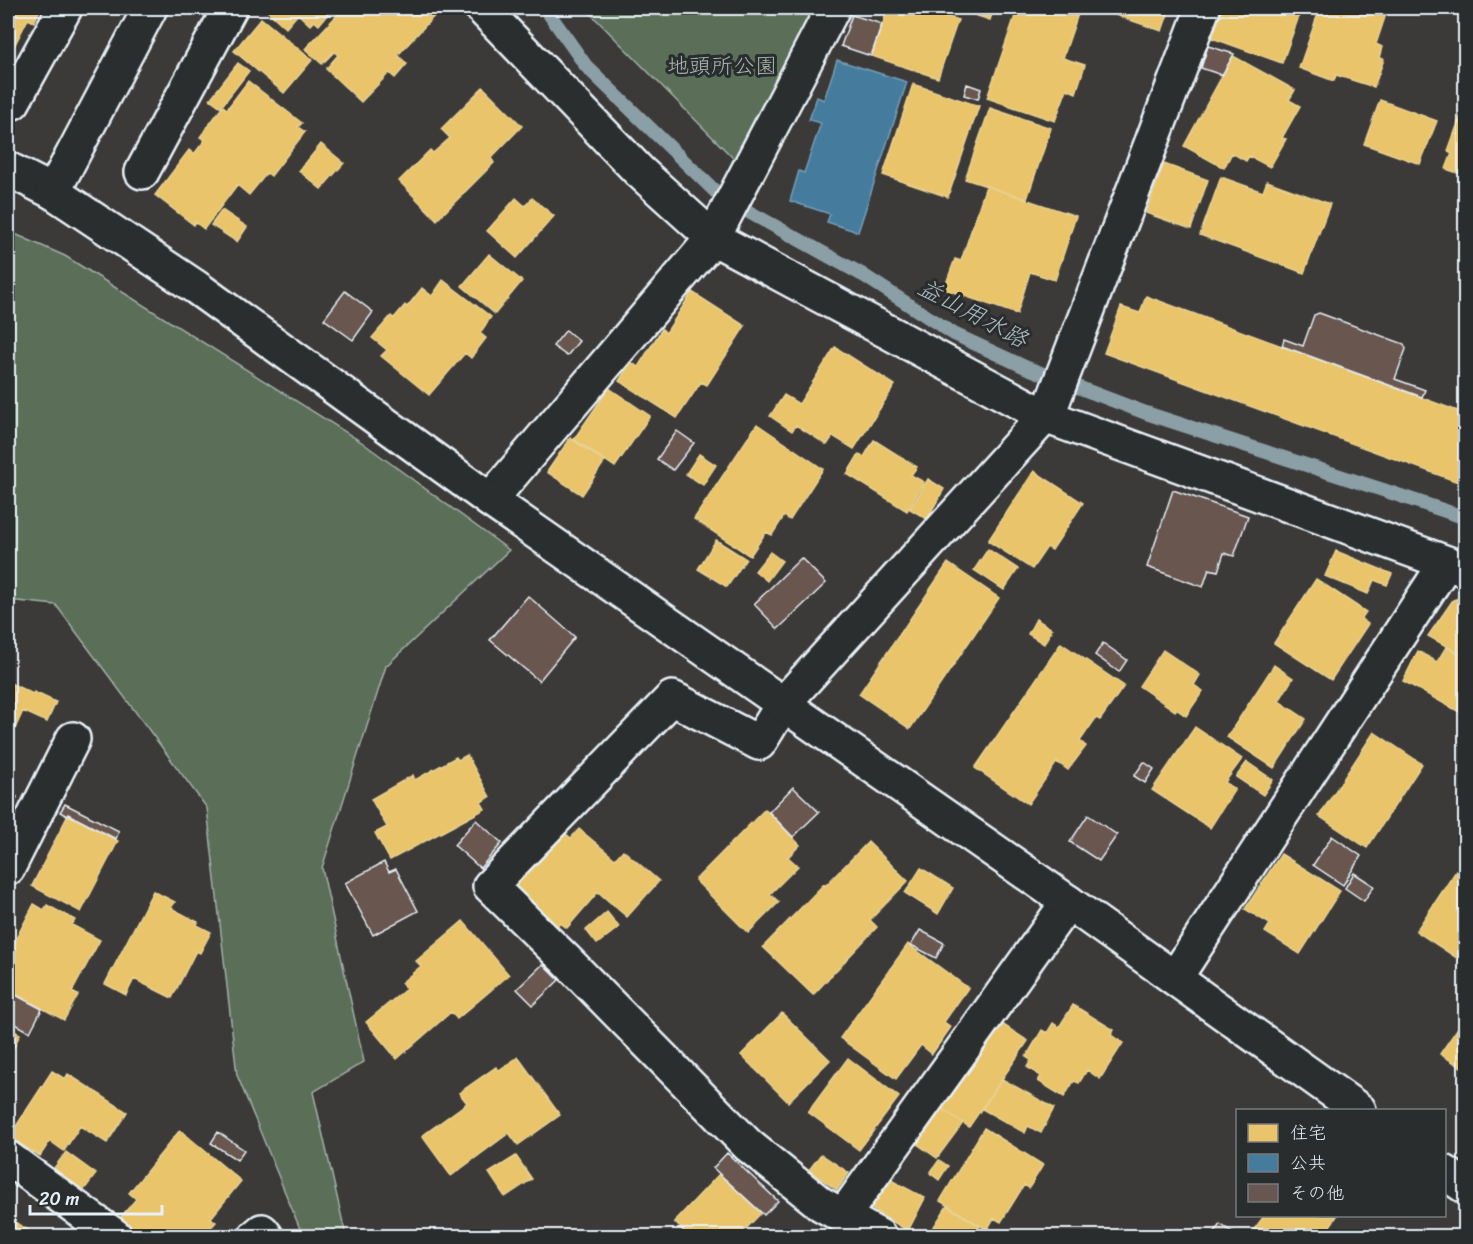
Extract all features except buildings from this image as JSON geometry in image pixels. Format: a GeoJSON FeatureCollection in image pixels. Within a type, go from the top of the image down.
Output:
{"type":"FeatureCollection","features":[{"type":"Feature","properties":{"kind":"street"},"geometry":{"type":"LineString","coordinates":[[8,98],[13,102],[65,8]]}},
{"type":"Feature","properties":{"kind":"street"},"geometry":{"type":"LineString","coordinates":[[53,192],[150,8]]}},
{"type":"Feature","properties":{"kind":"street"},"geometry":{"type":"LineString","coordinates":[[142,172],[230,8]]}},
{"type":"Feature","properties":{"kind":"street"},"geometry":{"type":"LineString","coordinates":[[490,500],[718,230],[833,8]]}},
{"type":"Feature","properties":{"kind":"street"},"geometry":{"type":"LineString","coordinates":[[879,1236],[821,1204],[748,1145],[490,886],[672,698],[759,743],[783,704],[1049,408],[1203,8]]}},
{"type":"Feature","properties":{"kind":"street"},"geometry":{"type":"LineString","coordinates":[[488,10],[639,171],[718,230],[1049,408],[1456,567],[1175,978]]}},
{"type":"Feature","properties":{"kind":"street"},"geometry":{"type":"LineString","coordinates":[[8,169],[53,192],[197,288],[490,500],[1068,902],[1358,1109]]}},
{"type":"Feature","properties":{"kind":"street"},"geometry":{"type":"LineString","coordinates":[[8,868],[73,739]]}},
{"type":"Feature","properties":{"kind":"street"},"geometry":{"type":"LineString","coordinates":[[843,1216],[1068,902]]}},
{"type":"Feature","properties":{"kind":"street"},"geometry":{"type":"LineString","coordinates":[[8,1158],[115,1236]]}},
{"type":"Feature","properties":{"kind":"street"},"geometry":{"type":"LineString","coordinates":[[1446,1173],[1466,1187]]}},
{"type":"Feature","properties":{"kind":"street"},"geometry":{"type":"LineString","coordinates":[[256,1236],[262,1231],[266,1236]]}},
{"type":"Feature","properties":{"kind":"green space","name":"地頭所公園"},"geometry":{"type":"Polygon","coordinates":[[[585,8],[818,8],[736,161],[585,8]]]}},
{"type":"Feature","properties":{"kind":"green space"},"geometry":{"type":"Polygon","coordinates":[[[8,231],[65,256],[360,441],[509,550],[386,666],[322,868],[364,1062],[313,1092],[346,1236],[303,1236],[237,1075],[207,808],[56,605],[8,600],[8,231]]]}},
{"type":"Feature","properties":{"kind":"waterway","name":"益山用水路"},"geometry":{"type":"LineString","coordinates":[[545,8],[586,66],[720,196],[863,275],[954,334],[1025,367],[1146,413],[1466,518]]}}]}
